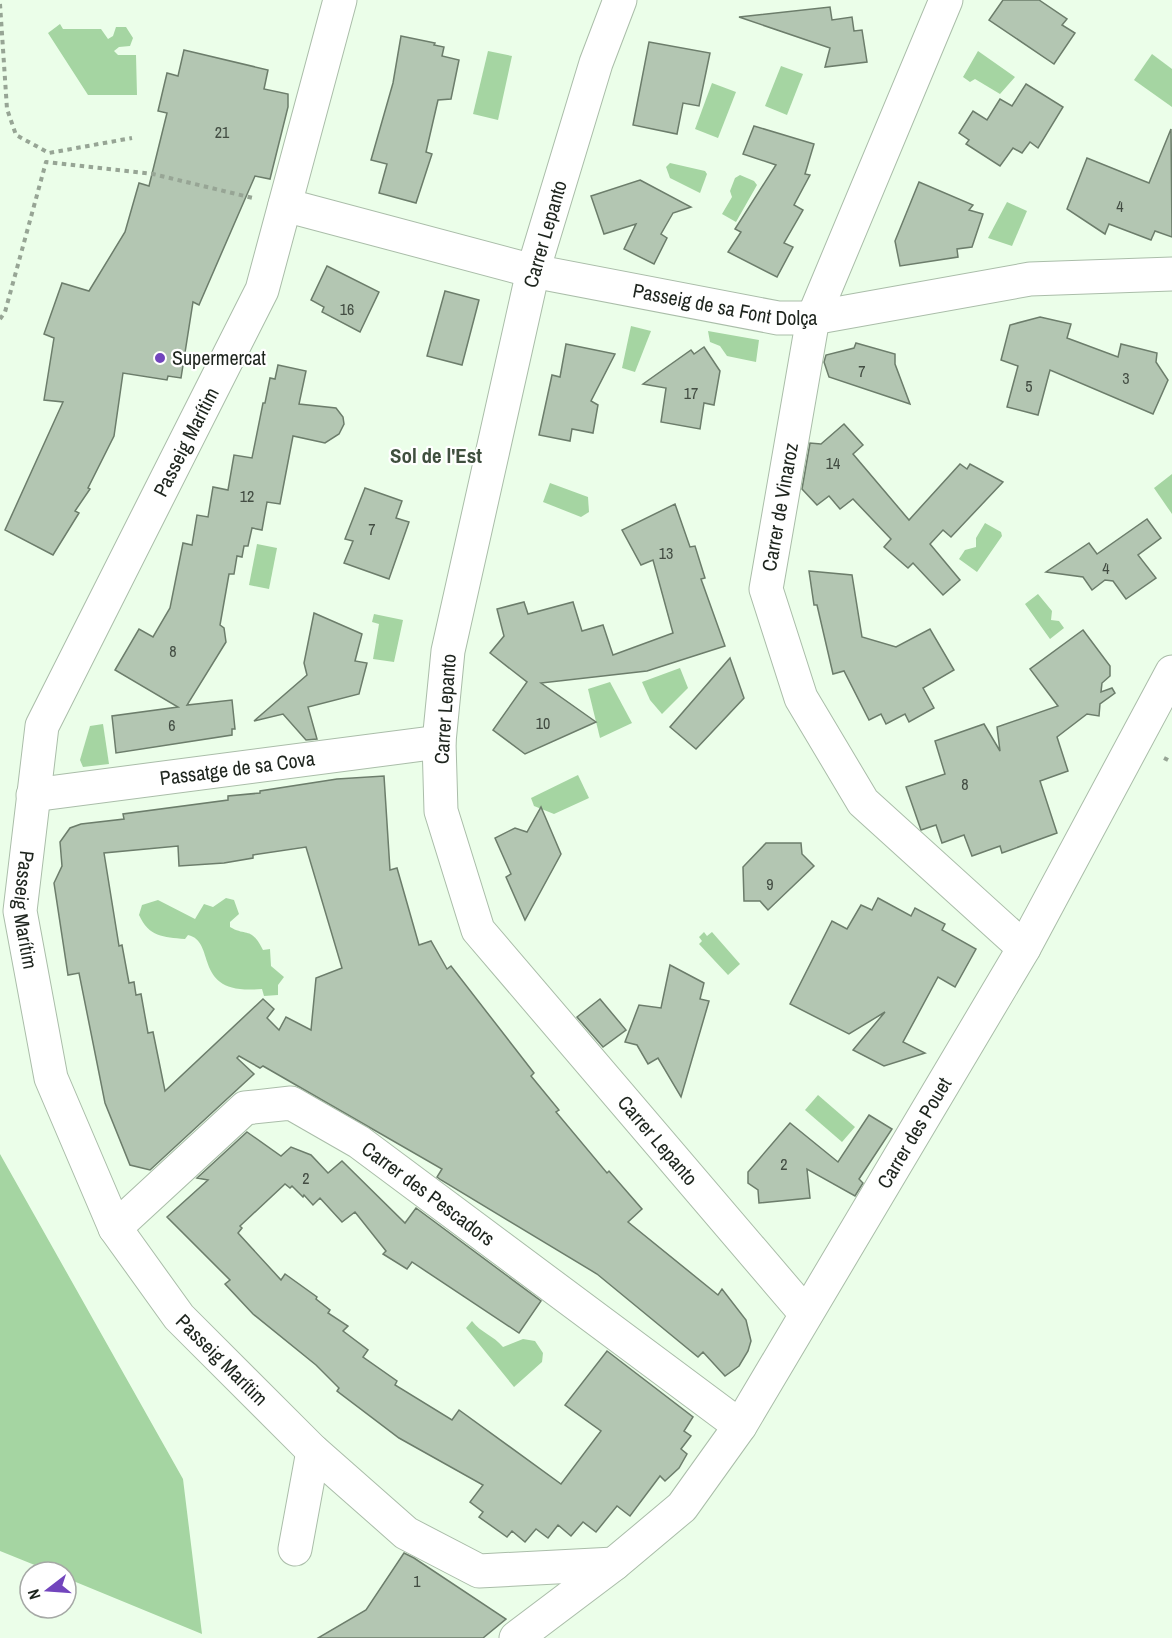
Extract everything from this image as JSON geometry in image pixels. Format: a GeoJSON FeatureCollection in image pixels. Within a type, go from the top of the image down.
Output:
{"type":"FeatureCollection","features":[{"type":"Feature","properties":{"kind":"street","name":"Passeig Marítim"},"geometry":{"type":"LineString","coordinates":[[340,0],[262,290],[42,726],[20,911],[51,1078],[115,1228],[179,1317],[313,1451],[406,1533],[479,1571],[614,1564]]}},
{"type":"Feature","properties":{"kind":"street","name":"Carrer Lepanto"},"geometry":{"type":"LineString","coordinates":[[620,0],[596,63],[533,271],[448,651],[439,742],[441,811],[478,930],[806,1314]]}},
{"type":"Feature","properties":{"kind":"street","name":"Carrer de Vinaroz"},"geometry":{"type":"LineString","coordinates":[[946,0],[813,318],[766,589],[801,698],[863,802],[1024,948]]}},
{"type":"Feature","properties":{"kind":"street","name":"Passeig de sa Font Dolça"},"geometry":{"type":"LineString","coordinates":[[285,205],[533,271],[778,318],[813,318],[1030,279],[1172,274]]}},
{"type":"Feature","properties":{"kind":"street","name":"Carrer des Pouet"},"geometry":{"type":"LineString","coordinates":[[516,1638],[614,1564],[682,1508],[740,1426],[1024,948],[1172,672]]}},
{"type":"Feature","properties":{"kind":"street","name":"Passatge de sa Cova"},"geometry":{"type":"LineString","coordinates":[[33,795],[439,742]]}},
{"type":"Feature","properties":{"kind":"street","name":"Carrer des Pescadors"},"geometry":{"type":"LineString","coordinates":[[115,1228],[245,1107],[291,1103],[359,1142],[740,1426]]}},
{"type":"Feature","properties":{"kind":"street"},"geometry":{"type":"LineString","coordinates":[[295,1549],[313,1451]]}},
{"type":"Feature","properties":{"kind":"path"},"geometry":{"type":"LineString","coordinates":[[0,4],[7,109],[16,135],[49,153],[132,138]]}},
{"type":"Feature","properties":{"kind":"path"},"geometry":{"type":"LineString","coordinates":[[0,319],[5,312],[46,162],[153,174],[285,205]]}},
{"type":"Feature","properties":{"kind":"shaded area"},"geometry":{"type":"Polygon","coordinates":[[[60,24],[63,29],[101,29],[108,39],[113,36],[116,27],[126,27],[133,38],[130,46],[119,47],[114,51],[118,55],[136,55],[137,95],[88,95],[48,33],[60,24]]]}},
{"type":"Feature","properties":{"kind":"shaded area"},"geometry":{"type":"Polygon","coordinates":[[[488,51],[512,56],[498,120],[473,114],[488,51]]]}},
{"type":"Feature","properties":{"kind":"shaded area"},"geometry":{"type":"Polygon","coordinates":[[[978,51],[1015,77],[1000,94],[975,79],[970,82],[963,77],[978,51]]]}},
{"type":"Feature","properties":{"kind":"shaded area"},"geometry":{"type":"Polygon","coordinates":[[[1152,54],[1172,69],[1172,107],[1134,80],[1152,54]]]}},
{"type":"Feature","properties":{"kind":"shaded area"},"geometry":{"type":"Polygon","coordinates":[[[781,66],[803,74],[787,115],[765,106],[781,66]]]}},
{"type":"Feature","properties":{"kind":"shaded area"},"geometry":{"type":"Polygon","coordinates":[[[712,83],[736,92],[718,138],[695,129],[712,83]]]}},
{"type":"Feature","properties":{"kind":"shaded area"},"geometry":{"type":"Polygon","coordinates":[[[670,163],[705,171],[707,174],[700,193],[670,178],[666,167],[670,163]]]}},
{"type":"Feature","properties":{"kind":"shaded area"},"geometry":{"type":"Polygon","coordinates":[[[740,175],[754,181],[757,185],[736,222],[722,214],[732,197],[730,191],[735,178],[740,175]]]}},
{"type":"Feature","properties":{"kind":"shaded area"},"geometry":{"type":"Polygon","coordinates":[[[1007,202],[1027,211],[1012,246],[988,238],[1007,202]]]}},
{"type":"Feature","properties":{"kind":"shaded area"},"geometry":{"type":"Polygon","coordinates":[[[631,326],[651,331],[635,372],[622,368],[631,326]]]}},
{"type":"Feature","properties":{"kind":"shaded area"},"geometry":{"type":"Polygon","coordinates":[[[708,331],[759,340],[756,362],[727,356],[720,346],[710,342],[708,331]]]}},
{"type":"Feature","properties":{"kind":"shaded area"},"geometry":{"type":"Polygon","coordinates":[[[1172,474],[1172,514],[1154,488],[1172,474]]]}},
{"type":"Feature","properties":{"kind":"shaded area"},"geometry":{"type":"Polygon","coordinates":[[[550,483],[588,497],[589,512],[581,517],[543,502],[550,483]]]}},
{"type":"Feature","properties":{"kind":"shaded area"},"geometry":{"type":"Polygon","coordinates":[[[985,523],[1001,532],[1002,536],[977,572],[959,559],[965,550],[976,547],[976,538],[985,523]]]}},
{"type":"Feature","properties":{"kind":"shaded area"},"geometry":{"type":"Polygon","coordinates":[[[257,544],[277,548],[269,589],[249,585],[257,544]]]}},
{"type":"Feature","properties":{"kind":"shaded area"},"geometry":{"type":"Polygon","coordinates":[[[1038,594],[1052,611],[1051,620],[1059,621],[1064,628],[1050,639],[1025,604],[1038,594]]]}},
{"type":"Feature","properties":{"kind":"shaded area"},"geometry":{"type":"Polygon","coordinates":[[[374,614],[403,620],[394,662],[373,659],[379,624],[372,622],[374,614]]]}},
{"type":"Feature","properties":{"kind":"shaded area"},"geometry":{"type":"Polygon","coordinates":[[[680,668],[688,688],[662,714],[650,700],[642,682],[680,668]]]}},
{"type":"Feature","properties":{"kind":"shaded area"},"geometry":{"type":"Polygon","coordinates":[[[610,682],[632,723],[600,738],[588,689],[610,682]]]}},
{"type":"Feature","properties":{"kind":"shaded area"},"geometry":{"type":"Polygon","coordinates":[[[103,724],[109,764],[83,767],[80,760],[90,726],[103,724]]]}},
{"type":"Feature","properties":{"kind":"shaded area"},"geometry":{"type":"Polygon","coordinates":[[[578,775],[589,798],[554,814],[534,806],[531,798],[578,775]]]}},
{"type":"Feature","properties":{"kind":"shaded area"},"geometry":{"type":"Polygon","coordinates":[[[226,898],[234,900],[239,914],[230,922],[230,927],[252,935],[263,950],[270,949],[271,966],[284,977],[278,985],[278,995],[264,996],[262,989],[239,989],[224,984],[215,977],[197,940],[188,935],[185,939],[170,938],[152,932],[139,915],[142,905],[158,900],[195,919],[204,904],[213,907],[226,898]]]}},
{"type":"Feature","properties":{"kind":"shaded area"},"geometry":{"type":"Polygon","coordinates":[[[704,932],[707,936],[712,932],[740,964],[728,975],[699,944],[702,941],[699,937],[704,932]]]}},
{"type":"Feature","properties":{"kind":"shaded area"},"geometry":{"type":"Polygon","coordinates":[[[818,1095],[855,1127],[842,1142],[805,1110],[818,1095]]]}},
{"type":"Feature","properties":{"kind":"shaded area"},"geometry":{"type":"Polygon","coordinates":[[[0,1154],[183,1479],[202,1634],[78,1583],[78,1560],[22,1560],[0,1551],[0,1154]]]}},
{"type":"Feature","properties":{"kind":"shaded area"},"geometry":{"type":"Polygon","coordinates":[[[472,1321],[503,1347],[523,1339],[535,1341],[543,1353],[542,1362],[514,1387],[466,1328],[472,1321]]]}},
{"type":"Feature","properties":{"kind":"building"},"geometry":{"type":"Polygon","coordinates":[[[1003,0],[1039,0],[1067,19],[1062,25],[1075,33],[1054,64],[989,20],[1003,0]]]}},
{"type":"Feature","properties":{"kind":"building"},"geometry":{"type":"Polygon","coordinates":[[[830,7],[832,20],[852,17],[854,31],[862,30],[867,62],[825,67],[830,48],[739,17],[830,7]]]}},
{"type":"Feature","properties":{"kind":"building"},"geometry":{"type":"Polygon","coordinates":[[[401,36],[435,43],[434,45],[444,47],[442,56],[459,60],[451,99],[438,100],[426,152],[432,154],[416,203],[379,193],[387,164],[371,160],[393,83],[401,36]]]}},
{"type":"Feature","properties":{"kind":"building"},"geometry":{"type":"Polygon","coordinates":[[[649,42],[710,53],[699,106],[683,103],[677,134],[633,125],[649,42]]]}},
{"type":"Feature","properties":{"kind":"building"},"geometry":{"type":"Polygon","coordinates":[[[184,50],[268,70],[264,89],[288,94],[288,107],[270,179],[255,176],[199,305],[193,302],[181,378],[168,376],[167,380],[123,373],[114,436],[88,488],[90,489],[75,511],[79,513],[53,555],[5,530],[63,402],[44,400],[54,338],[44,334],[62,283],[89,291],[125,232],[139,183],[149,186],[167,113],[158,111],[167,73],[178,76],[184,50]]]}},
{"type":"Feature","properties":{"kind":"building"},"geometry":{"type":"Polygon","coordinates":[[[1026,84],[1063,107],[1038,148],[1030,142],[1022,153],[1013,148],[1000,166],[966,144],[969,140],[959,133],[973,111],[987,120],[1000,99],[1012,106],[1026,84]]]}},
{"type":"Feature","properties":{"kind":"building"},"geometry":{"type":"Polygon","coordinates":[[[754,126],[814,144],[805,174],[810,175],[794,205],[803,210],[784,243],[793,247],[777,277],[728,252],[741,232],[735,229],[776,165],[743,154],[754,126]]]}},
{"type":"Feature","properties":{"kind":"building"},"geometry":{"type":"Polygon","coordinates":[[[1171,129],[1172,237],[1155,231],[1151,240],[1109,224],[1105,234],[1067,209],[1087,158],[1149,183],[1171,129]]]}},
{"type":"Feature","properties":{"kind":"building"},"geometry":{"type":"Polygon","coordinates":[[[640,180],[691,207],[673,213],[661,234],[667,238],[654,264],[624,249],[636,224],[604,234],[591,196],[640,180]]]}},
{"type":"Feature","properties":{"kind":"building"},"geometry":{"type":"Polygon","coordinates":[[[919,182],[973,205],[969,210],[983,214],[972,247],[957,249],[958,257],[900,266],[895,241],[919,182]]]}},
{"type":"Feature","properties":{"kind":"building"},"geometry":{"type":"Polygon","coordinates":[[[327,266],[379,292],[360,332],[322,312],[324,307],[311,300],[327,266]]]}},
{"type":"Feature","properties":{"kind":"building"},"geometry":{"type":"Polygon","coordinates":[[[445,291],[479,300],[462,365],[427,356],[445,291]]]}},
{"type":"Feature","properties":{"kind":"building"},"geometry":{"type":"Polygon","coordinates":[[[1040,317],[1071,324],[1067,338],[1118,357],[1121,344],[1157,353],[1156,362],[1168,380],[1153,414],[1050,370],[1038,415],[1007,407],[1018,366],[1001,360],[1010,325],[1040,317]]]}},
{"type":"Feature","properties":{"kind":"building"},"geometry":{"type":"Polygon","coordinates":[[[856,343],[895,354],[895,364],[910,404],[829,377],[824,362],[826,355],[854,348],[856,343]]]}},
{"type":"Feature","properties":{"kind":"building"},"geometry":{"type":"Polygon","coordinates":[[[566,344],[615,354],[591,401],[598,405],[593,433],[572,429],[570,441],[539,435],[552,375],[560,377],[566,344]]]}},
{"type":"Feature","properties":{"kind":"building"},"geometry":{"type":"Polygon","coordinates":[[[704,347],[720,371],[714,405],[704,403],[700,429],[661,422],[666,388],[643,384],[691,350],[694,354],[704,347]]]}},
{"type":"Feature","properties":{"kind":"building"},"geometry":{"type":"Polygon","coordinates":[[[278,365],[306,371],[299,404],[336,408],[343,417],[344,424],[339,434],[325,443],[293,436],[280,504],[267,502],[262,530],[252,528],[248,546],[244,546],[242,557],[237,556],[234,574],[229,574],[220,625],[224,628],[226,642],[187,705],[232,700],[235,729],[232,729],[232,735],[116,753],[112,716],[178,707],[115,670],[139,629],[153,637],[170,608],[183,543],[192,545],[197,515],[208,517],[213,487],[228,490],[234,455],[252,458],[263,403],[265,403],[270,378],[275,379],[278,365]]]}},
{"type":"Feature","properties":{"kind":"building"},"geometry":{"type":"Polygon","coordinates":[[[844,424],[863,445],[853,454],[909,520],[960,464],[967,469],[970,464],[1003,482],[951,537],[943,530],[930,544],[960,580],[943,595],[913,563],[908,568],[884,547],[891,539],[853,499],[840,509],[829,496],[817,505],[802,489],[810,443],[821,444],[844,424]]]}},
{"type":"Feature","properties":{"kind":"building"},"geometry":{"type":"Polygon","coordinates":[[[365,488],[402,501],[396,518],[409,522],[389,579],[344,563],[353,541],[345,539],[365,488]]]}},
{"type":"Feature","properties":{"kind":"building"},"geometry":{"type":"Polygon","coordinates":[[[675,504],[690,547],[695,546],[705,578],[701,579],[725,646],[647,671],[541,683],[596,722],[525,754],[493,730],[527,682],[490,653],[504,636],[497,609],[524,602],[528,614],[573,602],[582,631],[603,625],[613,655],[673,633],[653,560],[641,565],[622,530],[675,504]]]}},
{"type":"Feature","properties":{"kind":"building"},"geometry":{"type":"Polygon","coordinates":[[[1147,519],[1161,538],[1138,555],[1156,578],[1126,599],[1113,581],[1105,580],[1092,590],[1083,577],[1046,572],[1089,543],[1097,554],[1147,519]]]}},
{"type":"Feature","properties":{"kind":"building"},"geometry":{"type":"Polygon","coordinates":[[[809,571],[852,575],[862,637],[896,647],[930,629],[954,670],[923,688],[934,708],[909,722],[905,714],[886,724],[881,714],[869,720],[844,671],[833,674],[817,605],[814,605],[809,571]]]}},
{"type":"Feature","properties":{"kind":"building"},"geometry":{"type":"Polygon","coordinates":[[[314,613],[362,634],[355,661],[367,663],[359,694],[308,707],[317,739],[306,740],[283,714],[254,721],[307,675],[304,663],[314,613]]]}},
{"type":"Feature","properties":{"kind":"building"},"geometry":{"type":"Polygon","coordinates":[[[1083,630],[1110,666],[1110,676],[1102,683],[1101,692],[1112,688],[1115,693],[1100,704],[1099,716],[1087,714],[1057,737],[1068,771],[1040,781],[1057,833],[1002,853],[1000,846],[972,856],[964,835],[942,843],[936,825],[921,830],[906,787],[945,774],[935,741],[984,724],[1000,751],[997,727],[1058,706],[1030,669],[1083,630]]]}},
{"type":"Feature","properties":{"kind":"building"},"geometry":{"type":"Polygon","coordinates":[[[730,658],[744,698],[696,749],[670,727],[730,658]]]}},
{"type":"Feature","properties":{"kind":"building"},"geometry":{"type":"Polygon","coordinates":[[[384,776],[390,870],[397,868],[419,945],[431,941],[447,969],[451,966],[534,1073],[531,1076],[559,1110],[556,1112],[607,1173],[609,1171],[642,1209],[628,1222],[718,1295],[722,1289],[746,1320],[751,1341],[748,1351],[739,1366],[725,1376],[703,1352],[698,1357],[597,1274],[441,1180],[437,1177],[442,1169],[263,1066],[260,1068],[239,1056],[237,1058],[254,1074],[150,1170],[130,1165],[105,1103],[79,973],[68,975],[54,883],[62,866],[60,842],[70,828],[81,824],[124,819],[123,814],[228,800],[228,796],[260,793],[260,791],[337,779],[384,776]],[[178,846],[104,853],[119,946],[122,945],[129,983],[134,982],[136,995],[141,994],[148,1033],[153,1032],[165,1091],[263,999],[274,1009],[267,1018],[279,1030],[286,1017],[311,1030],[316,978],[342,968],[306,847],[253,855],[253,858],[224,863],[179,866],[178,846]]]}},
{"type":"Feature","properties":{"kind":"building"},"geometry":{"type":"Polygon","coordinates":[[[541,807],[561,854],[525,920],[506,877],[511,874],[495,838],[515,828],[527,832],[541,807]]]}},
{"type":"Feature","properties":{"kind":"building"},"geometry":{"type":"Polygon","coordinates":[[[766,843],[801,843],[802,854],[814,866],[768,910],[760,901],[744,901],[743,867],[766,843]]]}},
{"type":"Feature","properties":{"kind":"building"},"geometry":{"type":"Polygon","coordinates":[[[878,898],[911,916],[915,908],[945,924],[942,930],[976,949],[955,987],[938,977],[903,1042],[925,1053],[884,1066],[853,1050],[885,1012],[849,1034],[790,1004],[832,921],[847,929],[861,905],[872,910],[878,898]]]}},
{"type":"Feature","properties":{"kind":"building"},"geometry":{"type":"Polygon","coordinates":[[[670,965],[704,983],[700,999],[709,1001],[681,1097],[658,1058],[648,1064],[637,1045],[625,1042],[639,1005],[661,1008],[670,965]]]}},
{"type":"Feature","properties":{"kind":"building"},"geometry":{"type":"Polygon","coordinates":[[[600,999],[626,1030],[603,1047],[577,1017],[600,999]]]}},
{"type":"Feature","properties":{"kind":"building"},"geometry":{"type":"Polygon","coordinates":[[[869,1115],[892,1129],[859,1179],[863,1183],[855,1196],[807,1169],[810,1198],[759,1203],[758,1190],[748,1183],[748,1172],[790,1123],[838,1162],[869,1115]]]}},
{"type":"Feature","properties":{"kind":"building"},"geometry":{"type":"Polygon","coordinates":[[[247,1132],[281,1156],[291,1147],[311,1155],[328,1173],[342,1161],[405,1223],[416,1208],[541,1301],[519,1333],[412,1262],[407,1269],[383,1254],[386,1251],[355,1212],[342,1222],[320,1198],[313,1205],[292,1186],[290,1188],[285,1184],[240,1226],[242,1228],[238,1233],[281,1280],[285,1274],[317,1297],[316,1299],[330,1310],[328,1313],[348,1326],[343,1331],[368,1350],[363,1357],[397,1381],[395,1385],[452,1420],[459,1410],[561,1484],[601,1431],[565,1405],[607,1351],[693,1417],[684,1431],[691,1436],[681,1449],[687,1454],[679,1468],[665,1481],[660,1476],[630,1516],[617,1506],[596,1532],[583,1522],[571,1536],[558,1525],[548,1538],[536,1529],[525,1542],[512,1531],[507,1537],[479,1517],[483,1512],[470,1502],[483,1485],[399,1438],[337,1391],[339,1388],[316,1365],[253,1314],[225,1284],[230,1280],[167,1217],[208,1180],[197,1178],[247,1132]]]}},
{"type":"Feature","properties":{"kind":"building"},"geometry":{"type":"Polygon","coordinates":[[[404,1553],[506,1619],[483,1638],[318,1638],[366,1610],[404,1553]]]}},
{"type":"Feature","properties":{"kind":"place","name":"Supermercat"},"geometry":{"type":"Point","coordinates":[160,358]}},
{"type":"Feature","properties":{"kind":"district","name":"Sol de l'Est"},"geometry":{"type":"Point","coordinates":[436,456]}}]}
